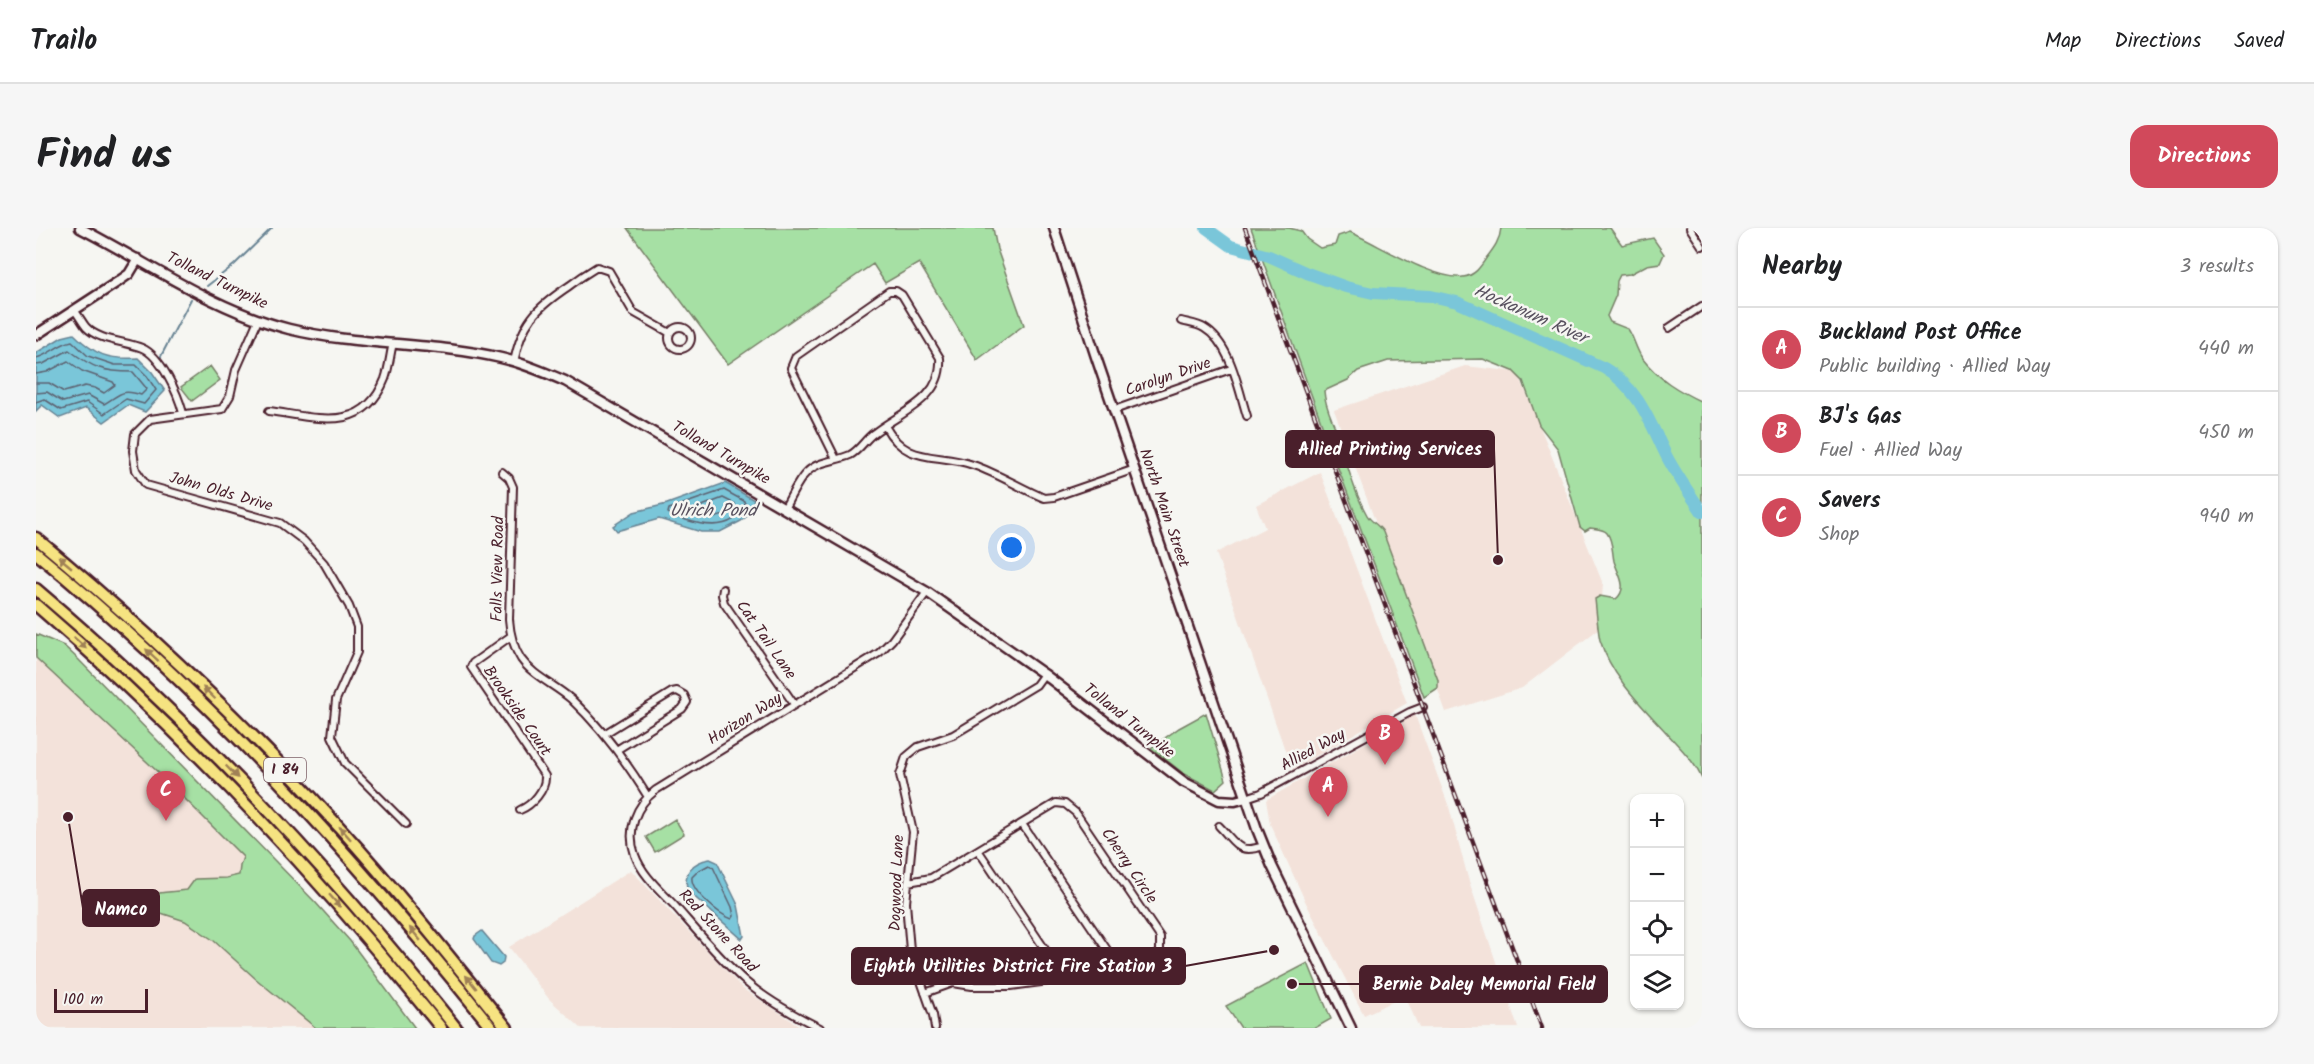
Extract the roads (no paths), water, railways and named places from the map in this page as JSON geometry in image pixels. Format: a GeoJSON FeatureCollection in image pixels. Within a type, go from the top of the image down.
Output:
{"type":"FeatureCollection","features":[{"type":"Feature","properties":{"kind":"highway","name":"I 84"},"geometry":{"type":"LineString","coordinates":[[36,538],[157,644],[277,761],[392,887],[507,1028]]}},
{"type":"Feature","properties":{"kind":"highway"},"geometry":{"type":"LineString","coordinates":[[36,554],[136,641],[261,761],[378,889],[492,1028]]}},
{"type":"Feature","properties":{"kind":"highway"},"geometry":{"type":"LineString","coordinates":[[36,589],[146,687],[263,804],[356,906],[456,1028]]}},
{"type":"Feature","properties":{"kind":"highway"},"geometry":{"type":"LineString","coordinates":[[36,605],[134,693],[240,797],[334,899],[441,1028]]}},
{"type":"Feature","properties":{"kind":"street","name":"Tolland Turnpike"},"geometry":{"type":"LineString","coordinates":[[81,228],[228,307],[258,320],[311,333],[463,351],[514,362],[565,381],[785,507],[927,592],[1044,674],[1184,782],[1219,800],[1235,801],[1246,798]]}},
{"type":"Feature","properties":{"kind":"street","name":"North Main Street"},"geometry":{"type":"LineString","coordinates":[[1054,228],[1246,798]]}},
{"type":"Feature","properties":{"kind":"street"},"geometry":{"type":"LineString","coordinates":[[1690,228],[1702,246]]}},
{"type":"Feature","properties":{"kind":"street"},"geometry":{"type":"LineString","coordinates":[[36,335],[120,281],[129,274],[138,259]]}},
{"type":"Feature","properties":{"kind":"street"},"geometry":{"type":"LineString","coordinates":[[514,362],[522,332],[534,313],[551,298],[597,267],[609,271],[633,312],[670,333]]}},
{"type":"Feature","properties":{"kind":"street"},"geometry":{"type":"LineString","coordinates":[[785,507],[806,472],[851,454],[861,447],[872,434],[926,397],[937,382],[941,369],[940,358],[902,295],[896,291],[889,291],[796,356],[792,362],[791,368],[836,459]]}},
{"type":"Feature","properties":{"kind":"street"},"geometry":{"type":"LineString","coordinates":[[1669,328],[1702,306]]}},
{"type":"Feature","properties":{"kind":"street"},"geometry":{"type":"LineString","coordinates":[[75,311],[87,328],[110,339],[144,349],[162,368],[178,394],[183,413]]}},
{"type":"Feature","properties":{"kind":"street","name":"John Olds Drive"},"geometry":{"type":"LineString","coordinates":[[258,320],[236,370],[230,396],[222,409],[150,419],[135,434],[133,451],[136,470],[146,485],[280,523],[304,541],[324,563],[349,606],[357,627],[357,652],[336,699],[332,736],[345,763],[406,824]]}},
{"type":"Feature","properties":{"kind":"street"},"geometry":{"type":"LineString","coordinates":[[1181,321],[1203,327],[1215,338],[1232,369],[1247,416]]}},
{"type":"Feature","properties":{"kind":"street"},"geometry":{"type":"LineString","coordinates":[[269,411],[335,420],[356,414],[373,402],[381,388],[386,377],[393,343]]}},
{"type":"Feature","properties":{"kind":"street","name":"Carolyn Drive"},"geometry":{"type":"LineString","coordinates":[[1114,410],[1232,369]]}},
{"type":"Feature","properties":{"kind":"street"},"geometry":{"type":"LineString","coordinates":[[885,426],[891,437],[906,450],[972,464],[1044,498],[1054,498],[1135,469]]}},
{"type":"Feature","properties":{"kind":"street","name":"Falls View Road"},"geometry":{"type":"LineString","coordinates":[[502,472],[509,478],[513,487],[509,617],[511,636],[518,655],[528,667],[570,698],[618,749],[648,797]]}},
{"type":"Feature","properties":{"kind":"street","name":"Cat Tail Lane"},"geometry":{"type":"LineString","coordinates":[[723,590],[723,602],[794,704]]}},
{"type":"Feature","properties":{"kind":"street","name":"Horizon Way"},"geometry":{"type":"LineString","coordinates":[[659,888],[640,866],[632,841],[635,818],[648,797],[879,653],[892,640],[927,592]]}},
{"type":"Feature","properties":{"kind":"street","name":"Brookside Court"},"geometry":{"type":"LineString","coordinates":[[511,636],[474,662],[471,667],[545,776],[544,785],[533,802],[520,810]]}},
{"type":"Feature","properties":{"kind":"street","name":"Dogwood Lane"},"geometry":{"type":"LineString","coordinates":[[935,1028],[910,950],[906,903],[913,832],[900,774],[906,757],[918,747],[953,735],[1036,684],[1044,674]]}},
{"type":"Feature","properties":{"kind":"street"},"geometry":{"type":"LineString","coordinates":[[604,734],[672,692],[678,691],[684,694],[687,702],[682,709],[618,749]]}},
{"type":"Feature","properties":{"kind":"street","name":"Allied Way"},"geometry":{"type":"LineString","coordinates":[[1246,798],[1261,794],[1423,707]]}},
{"type":"Feature","properties":{"kind":"street"},"geometry":{"type":"LineString","coordinates":[[1246,798],[1263,846],[1351,1028]]}},
{"type":"Feature","properties":{"kind":"street","name":"Cherry Circle"},"geometry":{"type":"LineString","coordinates":[[908,882],[931,878],[1056,803],[1065,804],[1076,813],[1160,937],[1161,951],[1152,962],[1065,979],[1011,986],[972,986],[953,983],[925,993]]}},
{"type":"Feature","properties":{"kind":"street"},"geometry":{"type":"LineString","coordinates":[[1022,824],[1120,969]]}},
{"type":"Feature","properties":{"kind":"street"},"geometry":{"type":"LineString","coordinates":[[1219,826],[1244,850],[1263,846]]}},
{"type":"Feature","properties":{"kind":"street"},"geometry":{"type":"LineString","coordinates":[[978,850],[1065,979]]}},
{"type":"Feature","properties":{"kind":"street","name":"Red Stone Road"},"geometry":{"type":"LineString","coordinates":[[659,888],[720,956],[748,983],[774,1003],[820,1028]]}},
{"type":"Feature","properties":{"kind":"water"},"geometry":{"type":"Polygon","coordinates":[[[74,334],[103,355],[138,358],[152,372],[165,391],[145,412],[128,405],[104,422],[86,408],[60,418],[42,405],[36,411],[36,353],[62,337],[74,334]]]}},
{"type":"Feature","properties":{"kind":"water","name":"Ulrich Pond"},"geometry":{"type":"Polygon","coordinates":[[[725,483],[754,500],[747,516],[720,532],[701,532],[659,519],[617,531],[613,526],[634,512],[667,504],[725,483]]]}},
{"type":"Feature","properties":{"kind":"water"},"geometry":{"type":"Polygon","coordinates":[[[710,859],[717,862],[738,905],[744,936],[742,939],[688,891],[686,879],[690,869],[710,859]]]}},
{"type":"Feature","properties":{"kind":"water"},"geometry":{"type":"Polygon","coordinates":[[[482,931],[504,957],[503,963],[499,966],[491,963],[474,939],[482,931]]]}},
{"type":"Feature","properties":{"kind":"waterway"},"geometry":{"type":"LineString","coordinates":[[207,286],[234,265],[272,228]]}},
{"type":"Feature","properties":{"kind":"waterway","name":"Hockanum River"},"geometry":{"type":"LineString","coordinates":[[1206,228],[1231,246],[1269,256],[1346,287],[1373,293],[1431,296],[1457,302],[1604,368],[1616,376],[1635,396],[1671,464],[1702,512]]}},
{"type":"Feature","properties":{"kind":"waterway"},"geometry":{"type":"LineString","coordinates":[[160,358],[191,299]]}},
{"type":"Feature","properties":{"kind":"railway"},"geometry":{"type":"LineString","coordinates":[[1245,228],[1542,1028]]}},
{"type":"Feature","properties":{"kind":"place","name":"Allied Printing Services"},"geometry":{"type":"Point","coordinates":[1498,560]}},
{"type":"Feature","properties":{"kind":"place","name":"BJ's Gas"},"geometry":{"type":"Point","coordinates":[1385,765]}},
{"type":"Feature","properties":{"kind":"place","name":"Namco"},"geometry":{"type":"Point","coordinates":[68,817]}},
{"type":"Feature","properties":{"kind":"place","name":"Buckland Post Office"},"geometry":{"type":"Point","coordinates":[1328,817]}},
{"type":"Feature","properties":{"kind":"place","name":"Savers"},"geometry":{"type":"Point","coordinates":[166,821]}},
{"type":"Feature","properties":{"kind":"place","name":"Eighth Utilities District Fire Station 3"},"geometry":{"type":"Point","coordinates":[1274,950]}},
{"type":"Feature","properties":{"kind":"place","name":"Bernie Daley Memorial Field"},"geometry":{"type":"Point","coordinates":[1292,984]}}]}
